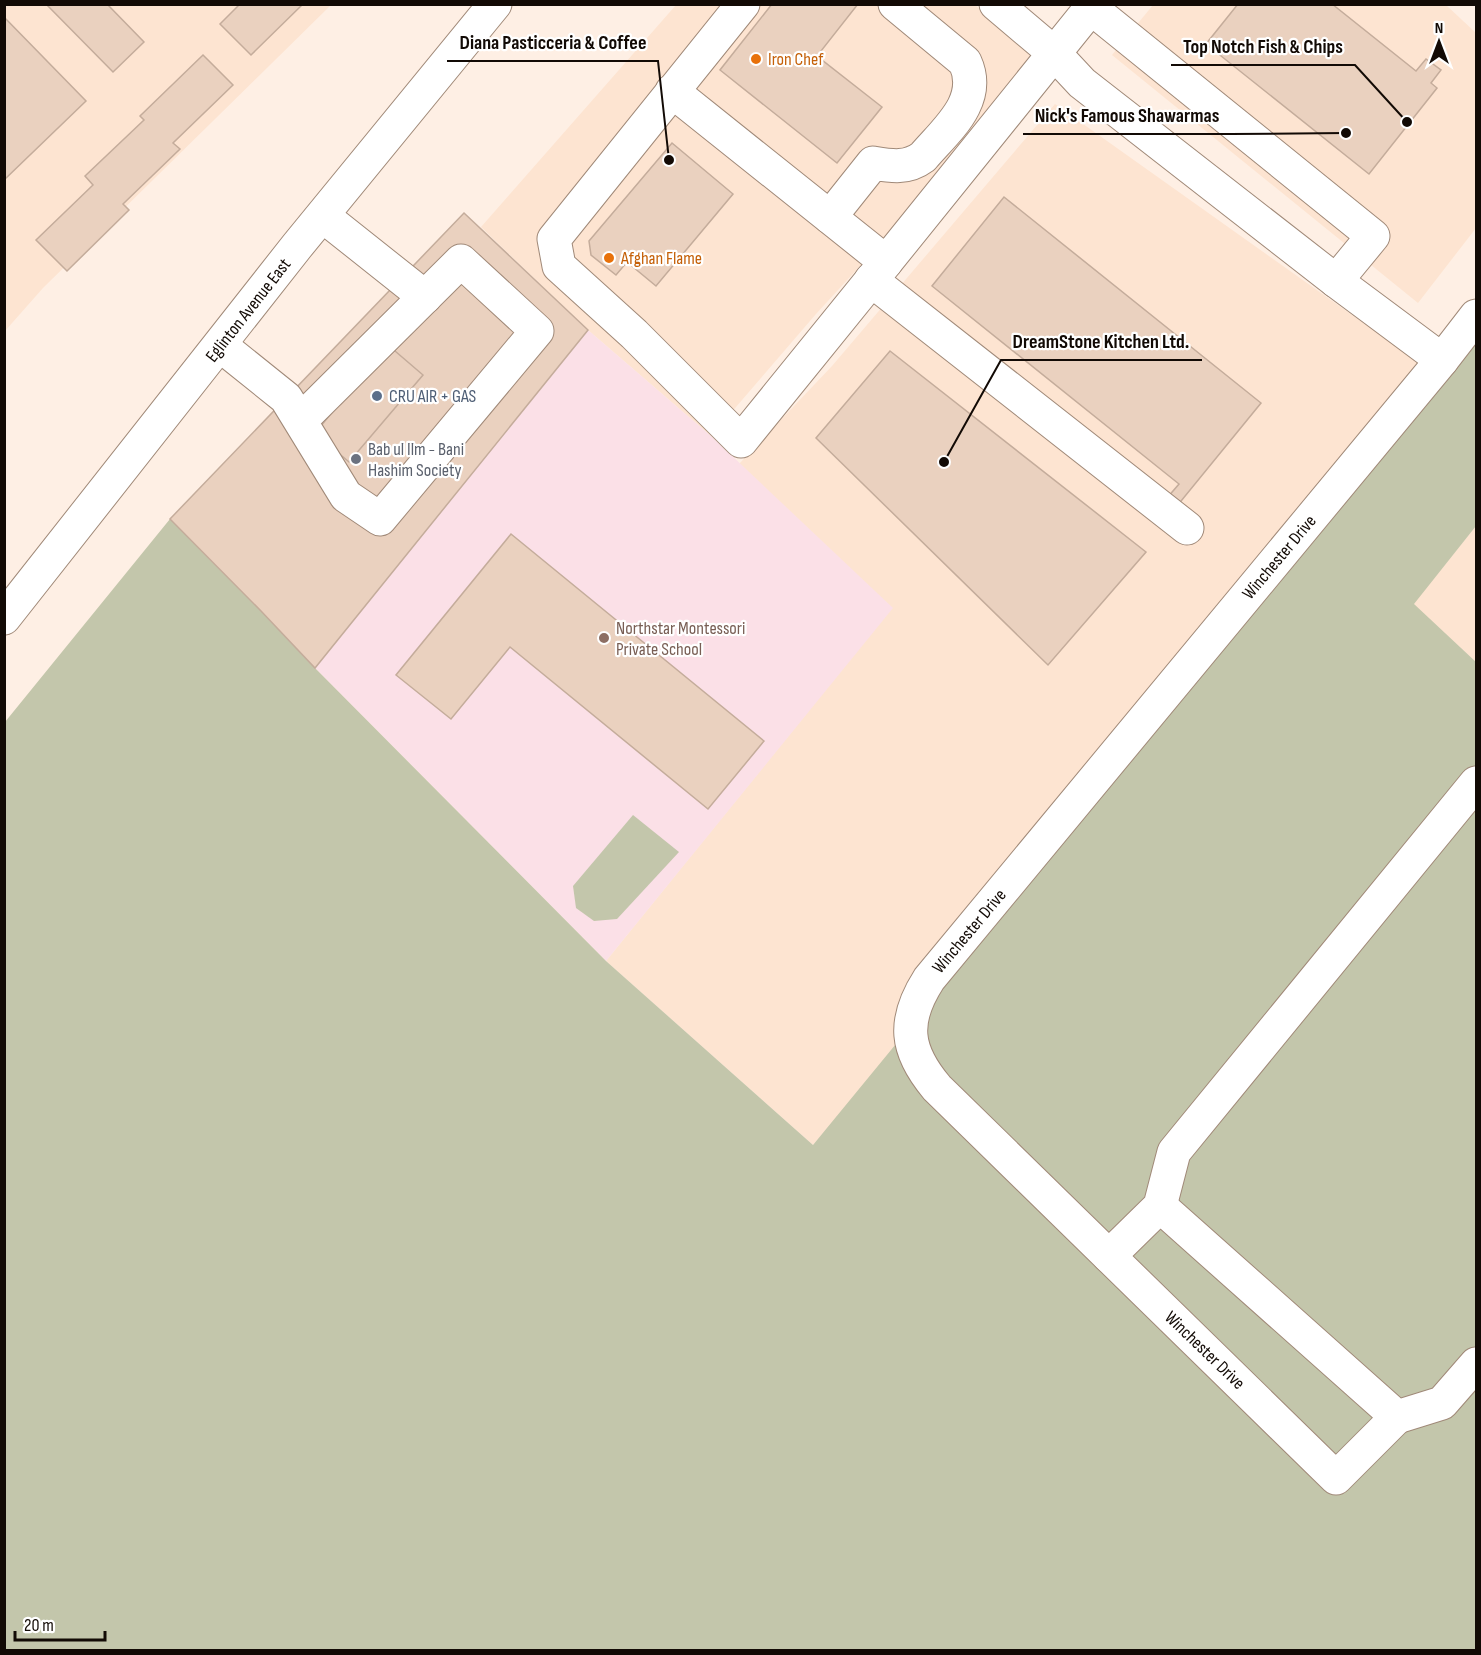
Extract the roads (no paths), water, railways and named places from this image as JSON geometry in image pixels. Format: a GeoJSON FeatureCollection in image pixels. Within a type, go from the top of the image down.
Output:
{"type":"FeatureCollection","features":[{"type":"Feature","properties":{"kind":"street","name":"Eglinton Avenue East"},"geometry":{"type":"LineString","coordinates":[[4,618],[323,216],[495,4]]}},
{"type":"Feature","properties":{"kind":"street"},"geometry":{"type":"LineString","coordinates":[[743,4],[554,239],[559,266],[634,334],[741,441],[1092,6],[1373,236],[1336,281]]}},
{"type":"Feature","properties":{"kind":"street"},"geometry":{"type":"LineString","coordinates":[[830,217],[873,163],[892,166],[915,163],[922,157],[963,109],[971,88],[968,69],[961,57],[895,4]]}},
{"type":"Feature","properties":{"kind":"street"},"geometry":{"type":"LineString","coordinates":[[996,4],[1054,53],[1082,83],[1336,281],[1442,360]]}},
{"type":"Feature","properties":{"kind":"street"},"geometry":{"type":"LineString","coordinates":[[672,91],[830,217],[878,271],[1187,528]]}},
{"type":"Feature","properties":{"kind":"street"},"geometry":{"type":"LineString","coordinates":[[323,216],[425,297]]}},
{"type":"Feature","properties":{"kind":"street"},"geometry":{"type":"LineString","coordinates":[[220,345],[286,398],[346,496],[380,519],[537,331],[461,261],[301,420]]}},
{"type":"Feature","properties":{"kind":"street","name":"Winchester Drive"},"geometry":{"type":"LineString","coordinates":[[1397,1417],[1336,1478],[930,1080],[917,1059],[910,1041],[910,1029],[916,1004],[930,979],[1476,316]]}},
{"type":"Feature","properties":{"kind":"street"},"geometry":{"type":"LineString","coordinates":[[1109,1256],[1160,1206],[1174,1152],[1476,783]]}},
{"type":"Feature","properties":{"kind":"street"},"geometry":{"type":"LineString","coordinates":[[1160,1206],[1397,1417],[1442,1403],[1476,1364]]}},
{"type":"Feature","properties":{"kind":"place","name":"Iron Chef"},"geometry":{"type":"Point","coordinates":[756,59]}},
{"type":"Feature","properties":{"kind":"place","name":"Top Notch Fish & Chips"},"geometry":{"type":"Point","coordinates":[1407,122]}},
{"type":"Feature","properties":{"kind":"place","name":"Nick's Famous Shawarmas"},"geometry":{"type":"Point","coordinates":[1346,133]}},
{"type":"Feature","properties":{"kind":"place","name":"Diana Pasticceria & Coffee"},"geometry":{"type":"Point","coordinates":[669,160]}},
{"type":"Feature","properties":{"kind":"place","name":"Afghan Flame"},"geometry":{"type":"Point","coordinates":[609,258]}},
{"type":"Feature","properties":{"kind":"place","name":"CRU AIR + GAS"},"geometry":{"type":"Point","coordinates":[377,396]}},
{"type":"Feature","properties":{"kind":"place","name":"Bab ul Ilm - Bani Hashim Society"},"geometry":{"type":"Point","coordinates":[356,459]}},
{"type":"Feature","properties":{"kind":"place","name":"DreamStone Kitchen Ltd."},"geometry":{"type":"Point","coordinates":[944,462]}},
{"type":"Feature","properties":{"kind":"place","name":"Northstar Montessori Private School"},"geometry":{"type":"Point","coordinates":[604,638]}}]}
